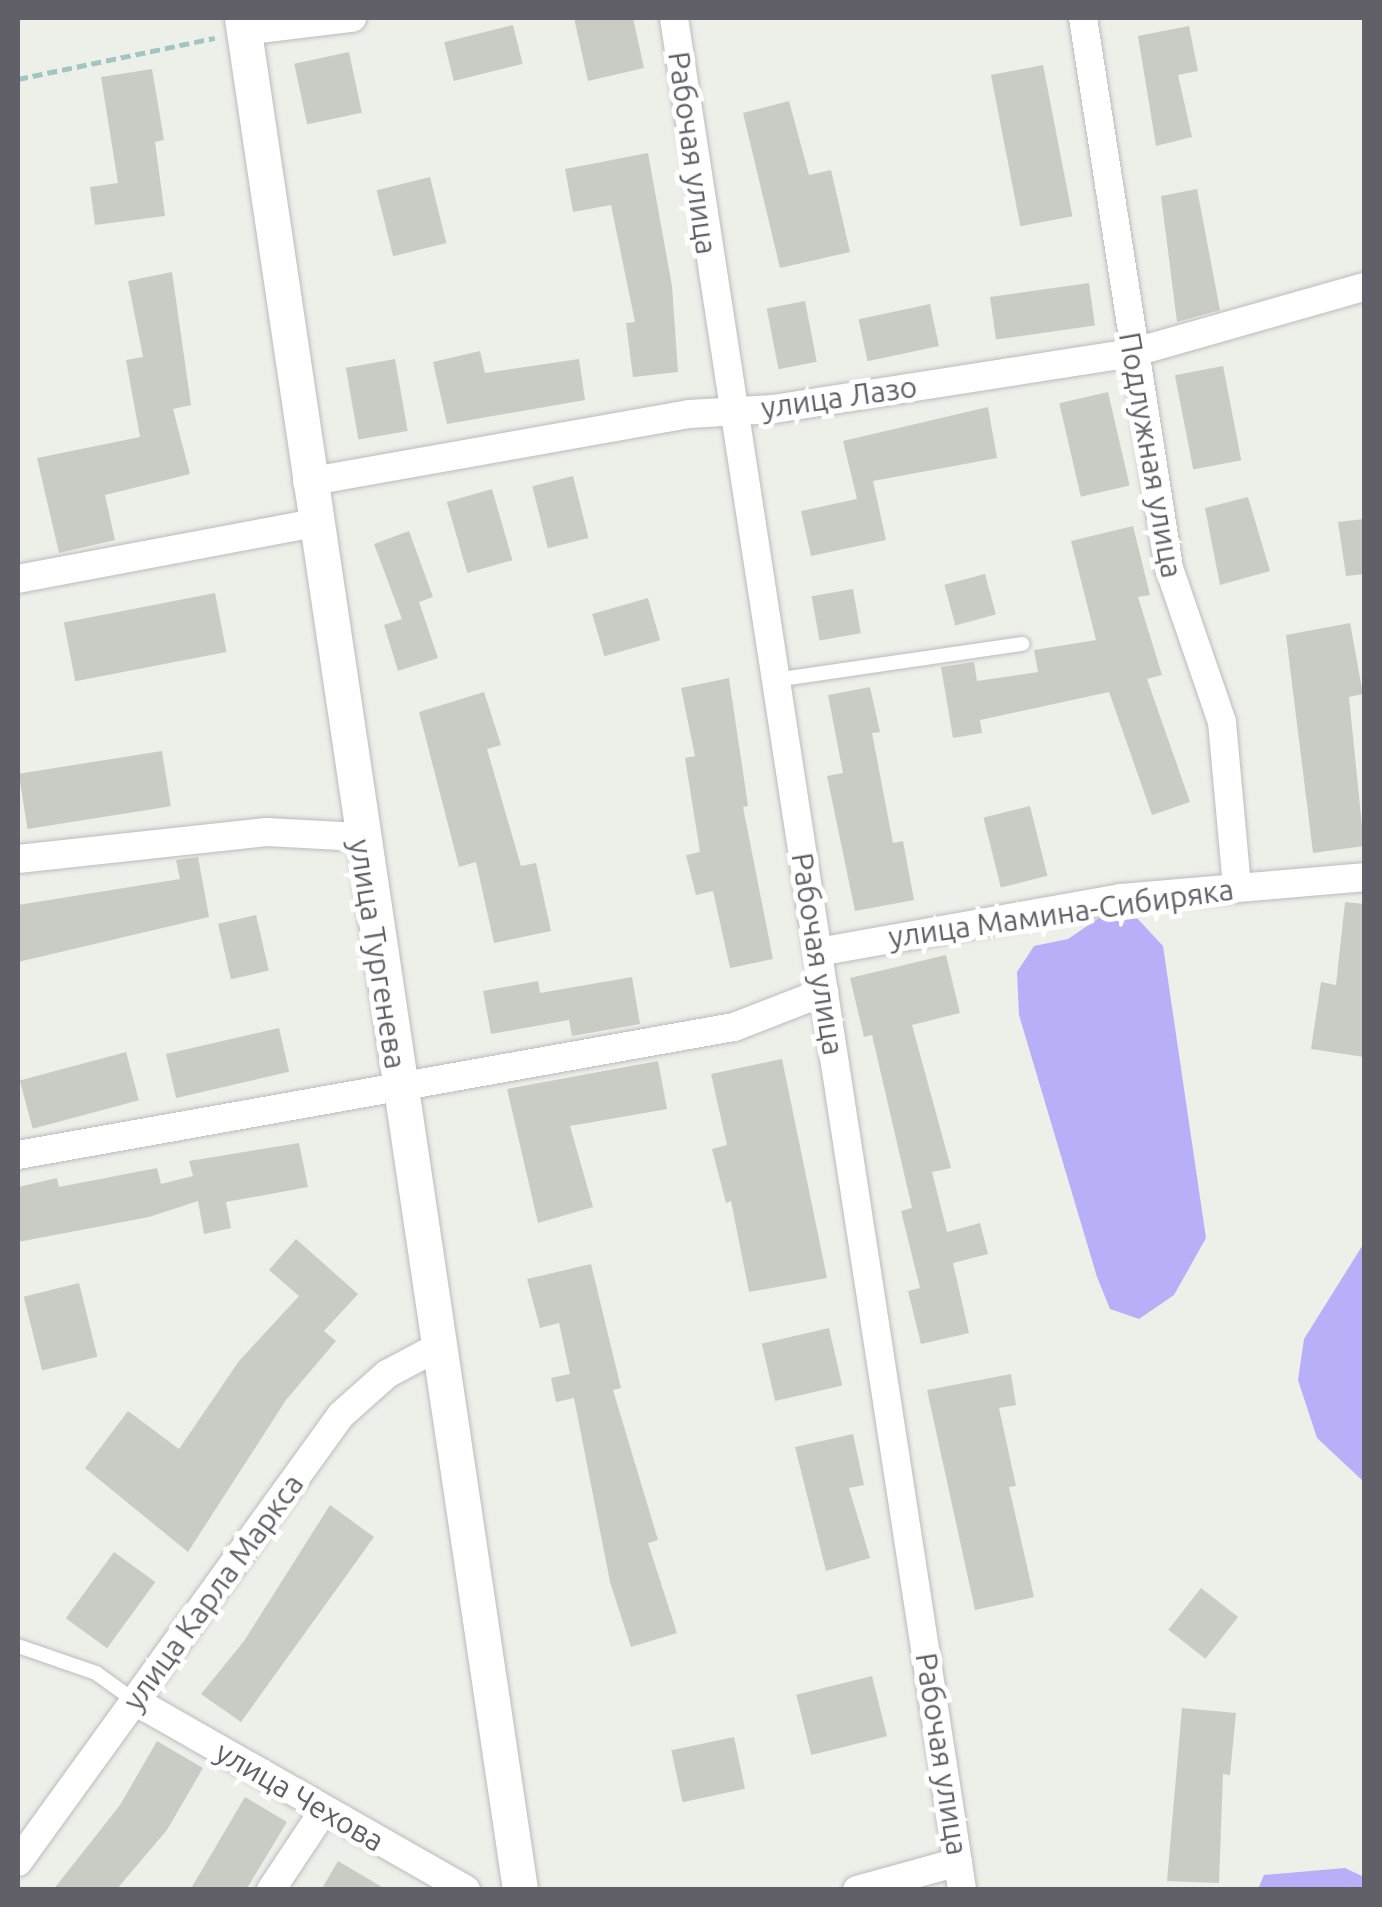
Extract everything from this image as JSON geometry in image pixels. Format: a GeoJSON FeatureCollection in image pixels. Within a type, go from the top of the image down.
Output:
{"type":"FeatureCollection","features":[{"type":"Feature","properties":{"kind":"street"},"geometry":{"type":"LineString","coordinates":[[243,24],[352,18]]}},
{"type":"Feature","properties":{"kind":"street","name":"Рабочая улица"},"geometry":{"type":"LineString","coordinates":[[674,18],[730,410],[960,1876]]}},
{"type":"Feature","properties":{"kind":"street","name":"Подлужная улица"},"geometry":{"type":"LineString","coordinates":[[1083,18],[1132,353],[1169,568],[1222,722],[1237,886]]}},
{"type":"Feature","properties":{"kind":"street","name":"улица Тургенева"},"geometry":{"type":"LineString","coordinates":[[243,24],[434,1349],[520,1890]]}},
{"type":"Feature","properties":{"kind":"street","name":"улица Лазо"},"geometry":{"type":"LineString","coordinates":[[307,482],[730,410],[1132,353],[1364,287]]}},
{"type":"Feature","properties":{"kind":"street"},"geometry":{"type":"LineString","coordinates":[[18,579],[313,524]]}},
{"type":"Feature","properties":{"kind":"street"},"geometry":{"type":"LineString","coordinates":[[18,858],[267,832],[360,837]]}},
{"type":"Feature","properties":{"kind":"street","name":"улица Мамина-Сибиряка"},"geometry":{"type":"LineString","coordinates":[[818,952],[1121,898],[1364,877]]}},
{"type":"Feature","properties":{"kind":"street"},"geometry":{"type":"LineString","coordinates":[[18,1155],[734,1027],[824,992]]}},
{"type":"Feature","properties":{"kind":"street","name":"улица Карла Маркса"},"geometry":{"type":"LineString","coordinates":[[18,1862],[341,1416],[387,1374],[434,1349]]}},
{"type":"Feature","properties":{"kind":"street","name":"улица Чехова"},"geometry":{"type":"LineString","coordinates":[[135,1701],[466,1890]]}},
{"type":"Feature","properties":{"kind":"street"},"geometry":{"type":"LineString","coordinates":[[271,1890],[324,1810]]}},
{"type":"Feature","properties":{"kind":"street"},"geometry":{"type":"LineString","coordinates":[[858,1890],[960,1876]]}},
{"type":"Feature","properties":{"kind":"lane"},"geometry":{"type":"LineString","coordinates":[[774,680],[1022,644]]}},
{"type":"Feature","properties":{"kind":"lane"},"geometry":{"type":"LineString","coordinates":[[18,1646],[96,1673],[135,1701]]}},
{"type":"Feature","properties":{"kind":"path"},"geometry":{"type":"LineString","coordinates":[[18,79],[243,24]]}},
{"type":"Feature","properties":{"kind":"shaded area"},"geometry":{"type":"Polygon","coordinates":[[[1135,916],[1163,946],[1206,1238],[1174,1295],[1139,1319],[1110,1309],[1097,1277],[1019,1015],[1017,972],[1034,946],[1068,939],[1099,918],[1135,916]]]}},
{"type":"Feature","properties":{"kind":"shaded area"},"geometry":{"type":"Polygon","coordinates":[[[1364,1243],[1364,1482],[1317,1438],[1298,1380],[1304,1339],[1364,1243]]]}},
{"type":"Feature","properties":{"kind":"shaded area"},"geometry":{"type":"Polygon","coordinates":[[[1345,1868],[1364,1877],[1364,1889],[1258,1889],[1264,1875],[1345,1868]]]}},
{"type":"Feature","properties":{"kind":"building"},"geometry":{"type":"Polygon","coordinates":[[[574,18],[633,18],[644,68],[588,81],[574,18]]]}},
{"type":"Feature","properties":{"kind":"building"},"geometry":{"type":"Polygon","coordinates":[[[513,25],[523,64],[454,81],[444,42],[513,25]]]}},
{"type":"Feature","properties":{"kind":"building"},"geometry":{"type":"Polygon","coordinates":[[[1189,26],[1198,71],[1178,75],[1192,137],[1156,146],[1138,36],[1189,26]]]}},
{"type":"Feature","properties":{"kind":"building"},"geometry":{"type":"Polygon","coordinates":[[[349,52],[362,113],[307,124],[294,64],[349,52]]]}},
{"type":"Feature","properties":{"kind":"building"},"geometry":{"type":"Polygon","coordinates":[[[1043,65],[1072,216],[1020,226],[991,75],[1043,65]]]}},
{"type":"Feature","properties":{"kind":"building"},"geometry":{"type":"Polygon","coordinates":[[[152,69],[164,140],[155,142],[165,216],[95,225],[90,187],[118,183],[101,77],[152,69]]]}},
{"type":"Feature","properties":{"kind":"building"},"geometry":{"type":"Polygon","coordinates":[[[789,101],[809,175],[831,170],[850,252],[780,268],[743,113],[789,101]]]}},
{"type":"Feature","properties":{"kind":"building"},"geometry":{"type":"Polygon","coordinates":[[[648,153],[672,286],[678,372],[633,377],[626,323],[635,322],[611,205],[573,212],[565,169],[648,153]]]}},
{"type":"Feature","properties":{"kind":"building"},"geometry":{"type":"Polygon","coordinates":[[[430,177],[446,243],[393,256],[377,190],[430,177]]]}},
{"type":"Feature","properties":{"kind":"building"},"geometry":{"type":"Polygon","coordinates":[[[1197,189],[1220,310],[1177,322],[1161,196],[1197,189]]]}},
{"type":"Feature","properties":{"kind":"building"},"geometry":{"type":"Polygon","coordinates":[[[172,272],[191,405],[173,409],[190,474],[105,495],[115,540],[59,553],[37,458],[140,437],[126,360],[143,357],[128,281],[172,272]]]}},
{"type":"Feature","properties":{"kind":"building"},"geometry":{"type":"Polygon","coordinates":[[[1089,283],[1095,326],[996,339],[990,297],[1089,283]]]}},
{"type":"Feature","properties":{"kind":"building"},"geometry":{"type":"Polygon","coordinates":[[[805,301],[817,362],[779,369],[767,308],[805,301]]]}},
{"type":"Feature","properties":{"kind":"building"},"geometry":{"type":"Polygon","coordinates":[[[930,304],[939,346],[868,361],[859,319],[930,304]]]}},
{"type":"Feature","properties":{"kind":"building"},"geometry":{"type":"Polygon","coordinates":[[[480,351],[485,373],[579,359],[585,400],[447,424],[433,362],[480,351]]]}},
{"type":"Feature","properties":{"kind":"building"},"geometry":{"type":"Polygon","coordinates":[[[395,359],[408,431],[358,440],[346,368],[395,359]]]}},
{"type":"Feature","properties":{"kind":"building"},"geometry":{"type":"Polygon","coordinates":[[[1223,366],[1241,460],[1193,470],[1175,375],[1223,366]]]}},
{"type":"Feature","properties":{"kind":"building"},"geometry":{"type":"Polygon","coordinates":[[[1108,392],[1130,486],[1081,497],[1059,403],[1108,392]]]}},
{"type":"Feature","properties":{"kind":"building"},"geometry":{"type":"Polygon","coordinates":[[[988,407],[997,458],[873,481],[886,540],[811,556],[801,511],[857,499],[843,441],[988,407]]]}},
{"type":"Feature","properties":{"kind":"building"},"geometry":{"type":"Polygon","coordinates":[[[573,476],[588,538],[548,548],[532,486],[573,476]]]}},
{"type":"Feature","properties":{"kind":"building"},"geometry":{"type":"Polygon","coordinates":[[[492,489],[512,560],[467,573],[447,502],[492,489]]]}},
{"type":"Feature","properties":{"kind":"building"},"geometry":{"type":"Polygon","coordinates":[[[1248,497],[1270,571],[1220,585],[1205,508],[1248,497]]]}},
{"type":"Feature","properties":{"kind":"building"},"geometry":{"type":"Polygon","coordinates":[[[1364,519],[1364,574],[1346,576],[1338,522],[1364,519]]]}},
{"type":"Feature","properties":{"kind":"building"},"geometry":{"type":"Polygon","coordinates":[[[1133,526],[1150,595],[1138,597],[1162,675],[1147,679],[1190,802],[1152,815],[1109,692],[980,720],[982,733],[953,738],[941,667],[974,662],[977,681],[1038,672],[1034,650],[1096,640],[1071,541],[1133,526]]]}},
{"type":"Feature","properties":{"kind":"building"},"geometry":{"type":"Polygon","coordinates":[[[409,531],[433,597],[419,602],[438,658],[398,671],[384,625],[402,619],[374,544],[409,531]]]}},
{"type":"Feature","properties":{"kind":"building"},"geometry":{"type":"Polygon","coordinates":[[[985,574],[996,615],[955,625],[944,585],[985,574]]]}},
{"type":"Feature","properties":{"kind":"building"},"geometry":{"type":"Polygon","coordinates":[[[853,589],[861,633],[819,641],[812,596],[853,589]]]}},
{"type":"Feature","properties":{"kind":"building"},"geometry":{"type":"Polygon","coordinates":[[[215,593],[226,652],[75,681],[64,622],[215,593]]]}},
{"type":"Feature","properties":{"kind":"building"},"geometry":{"type":"Polygon","coordinates":[[[648,598],[660,640],[604,656],[592,614],[648,598]]]}},
{"type":"Feature","properties":{"kind":"building"},"geometry":{"type":"Polygon","coordinates":[[[1350,623],[1363,694],[1349,697],[1364,846],[1313,853],[1286,635],[1350,623]]]}},
{"type":"Feature","properties":{"kind":"building"},"geometry":{"type":"Polygon","coordinates":[[[729,678],[748,806],[743,807],[773,959],[730,968],[713,891],[696,895],[686,855],[700,852],[685,758],[695,756],[681,688],[729,678]]]}},
{"type":"Feature","properties":{"kind":"building"},"geometry":{"type":"Polygon","coordinates":[[[870,687],[880,732],[872,733],[893,843],[903,841],[914,900],[855,911],[827,776],[843,773],[828,695],[870,687]]]}},
{"type":"Feature","properties":{"kind":"building"},"geometry":{"type":"Polygon","coordinates":[[[484,692],[501,745],[487,749],[521,866],[536,863],[551,931],[494,943],[476,862],[459,867],[419,712],[484,692]]]}},
{"type":"Feature","properties":{"kind":"building"},"geometry":{"type":"Polygon","coordinates":[[[162,751],[171,806],[28,829],[19,774],[162,751]]]}},
{"type":"Feature","properties":{"kind":"building"},"geometry":{"type":"Polygon","coordinates":[[[1030,806],[1047,876],[1001,887],[983,818],[1030,806]]]}},
{"type":"Feature","properties":{"kind":"building"},"geometry":{"type":"Polygon","coordinates":[[[198,857],[209,917],[18,962],[18,905],[180,879],[176,860],[198,857]]]}},
{"type":"Feature","properties":{"kind":"building"},"geometry":{"type":"Polygon","coordinates":[[[1345,902],[1364,904],[1364,1057],[1311,1049],[1321,982],[1336,985],[1345,902]]]}},
{"type":"Feature","properties":{"kind":"building"},"geometry":{"type":"Polygon","coordinates":[[[256,915],[269,971],[231,979],[218,924],[256,915]]]}},
{"type":"Feature","properties":{"kind":"building"},"geometry":{"type":"Polygon","coordinates":[[[946,955],[960,1013],[912,1025],[951,1168],[932,1172],[947,1232],[980,1223],[988,1254],[953,1263],[969,1333],[921,1344],[908,1291],[920,1288],[901,1211],[912,1208],[872,1035],[864,1037],[850,978],[946,955]]]}},
{"type":"Feature","properties":{"kind":"building"},"geometry":{"type":"Polygon","coordinates":[[[632,977],[640,1024],[572,1036],[569,1020],[491,1034],[483,991],[538,981],[540,993],[632,977]]]}},
{"type":"Feature","properties":{"kind":"building"},"geometry":{"type":"Polygon","coordinates":[[[279,1028],[289,1072],[176,1098],[166,1054],[279,1028]]]}},
{"type":"Feature","properties":{"kind":"building"},"geometry":{"type":"Polygon","coordinates":[[[126,1052],[139,1100],[33,1129],[20,1080],[126,1052]]]}},
{"type":"Feature","properties":{"kind":"building"},"geometry":{"type":"Polygon","coordinates":[[[782,1059],[827,1278],[749,1292],[731,1201],[726,1203],[712,1149],[727,1145],[711,1074],[782,1059]]]}},
{"type":"Feature","properties":{"kind":"building"},"geometry":{"type":"Polygon","coordinates":[[[658,1061],[667,1109],[570,1126],[593,1207],[538,1223],[507,1089],[658,1061]]]}},
{"type":"Feature","properties":{"kind":"building"},"geometry":{"type":"Polygon","coordinates":[[[299,1143],[308,1187],[226,1202],[231,1228],[204,1234],[198,1201],[149,1217],[18,1242],[18,1187],[57,1178],[59,1187],[157,1168],[161,1184],[193,1176],[189,1161],[299,1143]]]}},
{"type":"Feature","properties":{"kind":"building"},"geometry":{"type":"Polygon","coordinates":[[[296,1239],[358,1294],[324,1331],[336,1341],[286,1400],[188,1552],[85,1468],[128,1411],[179,1449],[239,1361],[299,1296],[269,1270],[296,1239]]]}},
{"type":"Feature","properties":{"kind":"building"},"geometry":{"type":"Polygon","coordinates":[[[591,1264],[621,1388],[613,1390],[658,1540],[648,1543],[677,1633],[631,1647],[610,1582],[574,1398],[556,1402],[551,1378],[570,1374],[559,1323],[540,1328],[527,1279],[591,1264]]]}},
{"type":"Feature","properties":{"kind":"building"},"geometry":{"type":"Polygon","coordinates":[[[79,1283],[97,1357],[42,1371],[24,1297],[79,1283]]]}},
{"type":"Feature","properties":{"kind":"building"},"geometry":{"type":"Polygon","coordinates":[[[829,1328],[842,1385],[775,1401],[762,1344],[829,1328]]]}},
{"type":"Feature","properties":{"kind":"building"},"geometry":{"type":"Polygon","coordinates":[[[1011,1374],[1016,1405],[999,1408],[1016,1486],[1009,1487],[1034,1597],[975,1610],[927,1390],[1011,1374]]]}},
{"type":"Feature","properties":{"kind":"building"},"geometry":{"type":"Polygon","coordinates":[[[853,1434],[864,1485],[849,1488],[870,1558],[826,1571],[795,1447],[853,1434]]]}},
{"type":"Feature","properties":{"kind":"building"},"geometry":{"type":"Polygon","coordinates":[[[330,1505],[374,1537],[241,1722],[201,1694],[244,1641],[330,1505]]]}},
{"type":"Feature","properties":{"kind":"building"},"geometry":{"type":"Polygon","coordinates":[[[114,1552],[155,1582],[107,1648],[66,1618],[114,1552]]]}},
{"type":"Feature","properties":{"kind":"building"},"geometry":{"type":"Polygon","coordinates":[[[1201,1588],[1238,1617],[1205,1659],[1168,1630],[1201,1588]]]}},
{"type":"Feature","properties":{"kind":"building"},"geometry":{"type":"Polygon","coordinates":[[[872,1676],[887,1736],[811,1755],[796,1695],[872,1676]]]}},
{"type":"Feature","properties":{"kind":"building"},"geometry":{"type":"Polygon","coordinates":[[[1182,1708],[1236,1713],[1230,1775],[1223,1774],[1219,1883],[1167,1881],[1182,1708]]]}},
{"type":"Feature","properties":{"kind":"building"},"geometry":{"type":"Polygon","coordinates":[[[734,1737],[745,1789],[682,1802],[671,1750],[734,1737]]]}},
{"type":"Feature","properties":{"kind":"building"},"geometry":{"type":"Polygon","coordinates":[[[157,1741],[203,1768],[167,1830],[116,1890],[53,1890],[120,1805],[157,1741]]]}},
{"type":"Feature","properties":{"kind":"building"},"geometry":{"type":"Polygon","coordinates":[[[245,1797],[287,1822],[246,1890],[190,1890],[245,1797]]]}},
{"type":"Feature","properties":{"kind":"building"},"geometry":{"type":"Polygon","coordinates":[[[338,1861],[387,1890],[321,1890],[338,1861]]]}}]}
